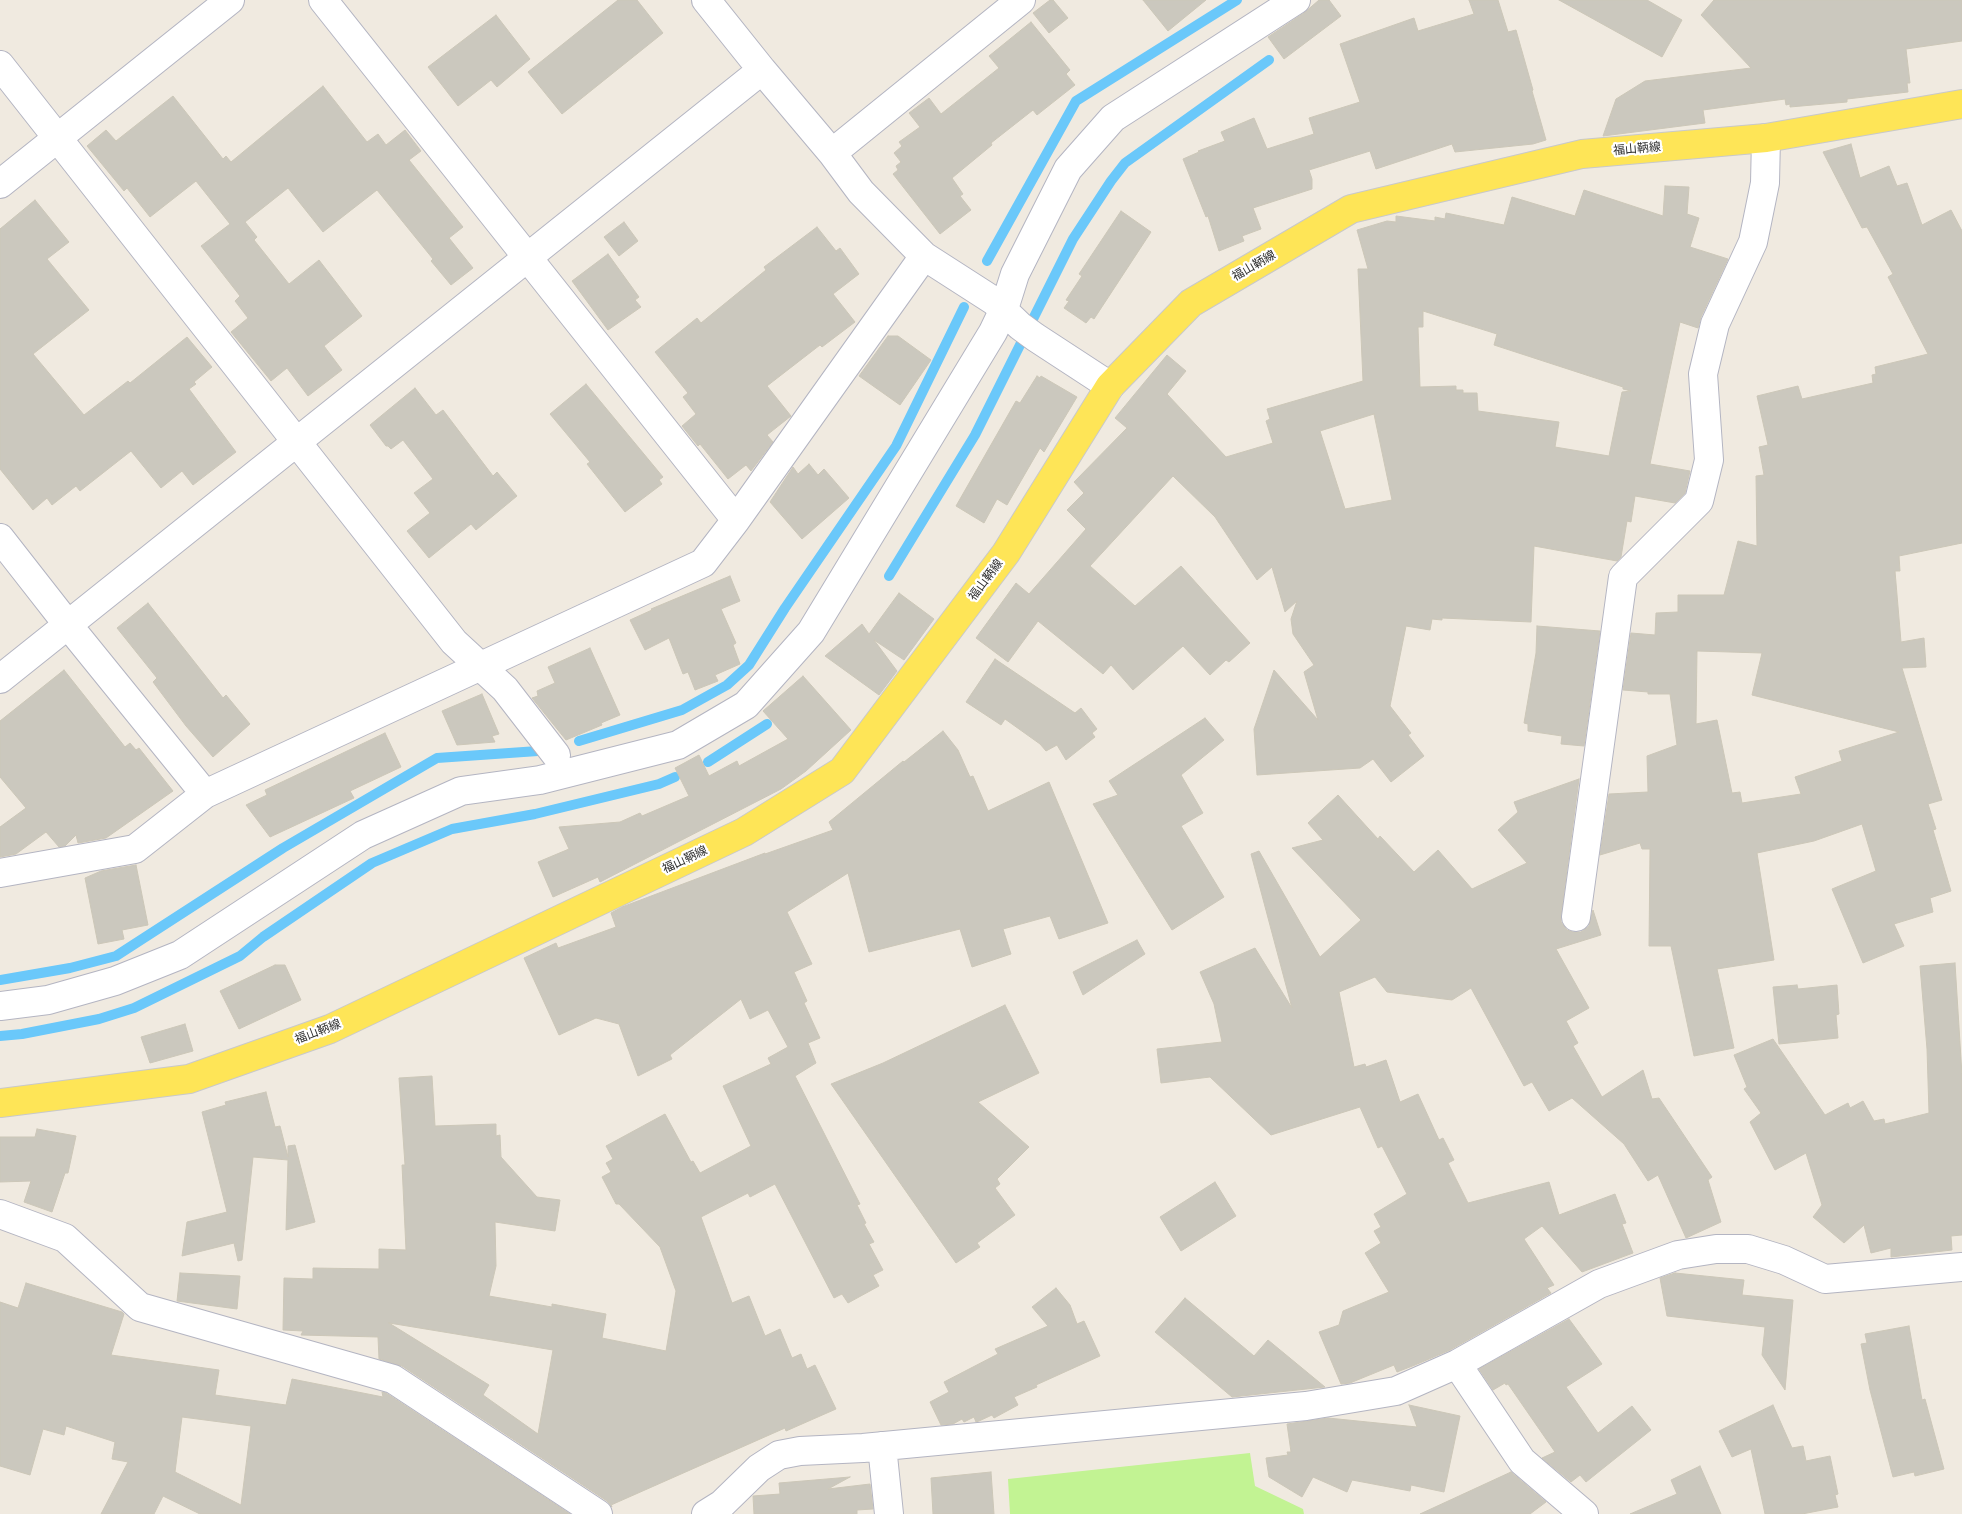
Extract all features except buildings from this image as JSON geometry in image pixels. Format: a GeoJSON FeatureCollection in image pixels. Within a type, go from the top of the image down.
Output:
{"type":"FeatureCollection","features":[{"type":"Feature","properties":{"kind":"main road","name":"福山鞆線"},"geometry":{"type":"LineString","coordinates":[[0,1103],[189,1079],[330,1029],[744,832],[842,771],[1006,553],[1110,386],[1191,303],[1351,209],[1582,154],[1766,138],[1962,104]]}},
{"type":"Feature","properties":{"kind":"street"},"geometry":{"type":"LineString","coordinates":[[0,184],[230,0]]}},
{"type":"Feature","properties":{"kind":"street"},"geometry":{"type":"LineString","coordinates":[[323,0],[736,520]]}},
{"type":"Feature","properties":{"kind":"street"},"geometry":{"type":"LineString","coordinates":[[706,0],[832,153],[861,192],[924,256],[1110,386]]}},
{"type":"Feature","properties":{"kind":"street"},"geometry":{"type":"LineString","coordinates":[[832,153],[1021,0]]}},
{"type":"Feature","properties":{"kind":"street"},"geometry":{"type":"LineString","coordinates":[[1020,324],[1015,274],[1068,169],[1113,118],[1296,0]]}},
{"type":"Feature","properties":{"kind":"street"},"geometry":{"type":"LineString","coordinates":[[0,65],[454,642],[506,689],[556,755]]}},
{"type":"Feature","properties":{"kind":"street"},"geometry":{"type":"LineString","coordinates":[[0,679],[762,70]]}},
{"type":"Feature","properties":{"kind":"street"},"geometry":{"type":"LineString","coordinates":[[1576,917],[1623,577],[1699,501],[1709,460],[1702,374],[1714,324],[1753,242],[1765,183],[1766,138]]}},
{"type":"Feature","properties":{"kind":"street"},"geometry":{"type":"LineString","coordinates":[[0,873],[135,849],[205,794],[703,563],[736,520],[924,256]]}},
{"type":"Feature","properties":{"kind":"street"},"geometry":{"type":"LineString","coordinates":[[0,1006],[48,1000],[115,981],[180,955],[363,835],[461,791],[540,780],[678,745],[746,705],[810,632],[993,332],[1020,324]]}},
{"type":"Feature","properties":{"kind":"street"},"geometry":{"type":"LineString","coordinates":[[0,538],[205,794]]}},
{"type":"Feature","properties":{"kind":"street"},"geometry":{"type":"LineString","coordinates":[[0,1214],[65,1238],[140,1307],[393,1380],[598,1514]]}},
{"type":"Feature","properties":{"kind":"street"},"geometry":{"type":"LineString","coordinates":[[706,1514],[722,1504],[759,1468],[779,1455],[800,1451],[882,1446],[1306,1406],[1396,1391],[1457,1364],[1599,1284],[1678,1255],[1716,1249],[1748,1249],[1784,1260],[1825,1279],[1962,1267]]}},
{"type":"Feature","properties":{"kind":"street"},"geometry":{"type":"LineString","coordinates":[[1457,1364],[1522,1461],[1584,1514]]}},
{"type":"Feature","properties":{"kind":"street"},"geometry":{"type":"LineString","coordinates":[[882,1446],[890,1514]]}},
{"type":"Feature","properties":{"kind":"green space"},"geometry":{"type":"Polygon","coordinates":[[[1250,1453],[1255,1486],[1303,1509],[1304,1514],[1010,1514],[1008,1479],[1250,1453]]]}},
{"type":"Feature","properties":{"kind":"waterway"},"geometry":{"type":"LineString","coordinates":[[987,261],[1076,101],[1237,0]]}},
{"type":"Feature","properties":{"kind":"waterway"},"geometry":{"type":"LineString","coordinates":[[889,576],[975,435],[1073,239],[1111,181],[1125,163],[1269,60]]}},
{"type":"Feature","properties":{"kind":"waterway"},"geometry":{"type":"LineString","coordinates":[[579,741],[682,710],[727,685],[749,665],[785,608],[896,446],[964,307]]}},
{"type":"Feature","properties":{"kind":"waterway"},"geometry":{"type":"LineString","coordinates":[[708,762],[767,724]]}},
{"type":"Feature","properties":{"kind":"waterway"},"geometry":{"type":"LineString","coordinates":[[0,980],[70,968],[116,956],[283,848],[437,758],[538,751]]}},
{"type":"Feature","properties":{"kind":"waterway"},"geometry":{"type":"LineString","coordinates":[[0,1036],[22,1034],[99,1019],[134,1008],[240,956],[263,937],[372,863],[452,829],[535,814],[659,784],[675,777]]}}]}
